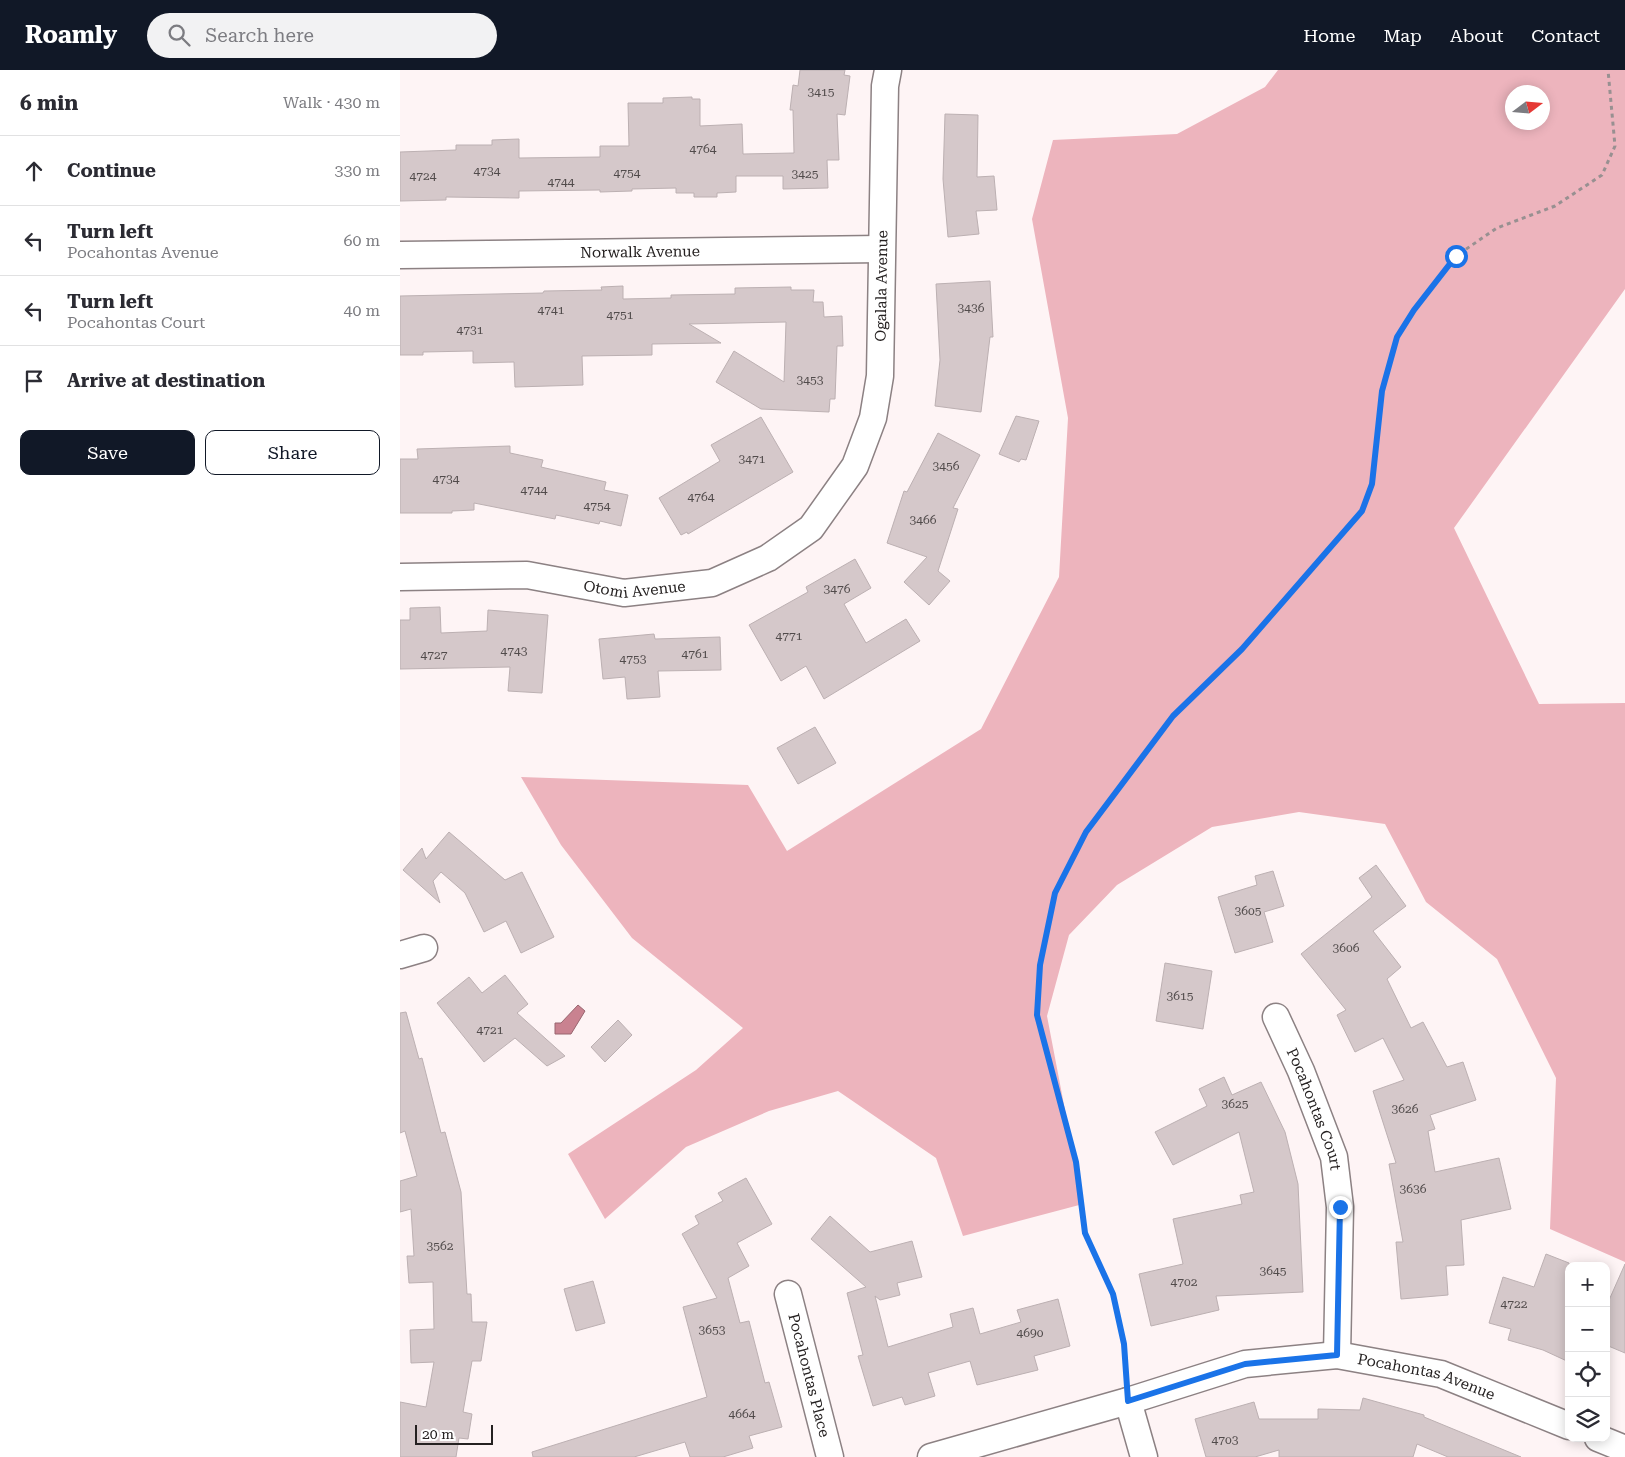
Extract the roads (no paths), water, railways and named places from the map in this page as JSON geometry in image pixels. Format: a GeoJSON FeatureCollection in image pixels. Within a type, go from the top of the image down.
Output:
{"type":"FeatureCollection","features":[{"type":"Feature","properties":{"kind":"street","name":"Ogalala Avenue"},"geometry":{"type":"LineString","coordinates":[[836,492],[855,466],[873,418],[880,376],[885,86],[888,70]]}},
{"type":"Feature","properties":{"kind":"street","name":"Norwalk Avenue"},"geometry":{"type":"LineString","coordinates":[[400,255],[881,249]]}},
{"type":"Feature","properties":{"kind":"street","name":"Otomi Avenue"},"geometry":{"type":"LineString","coordinates":[[400,576],[527,575],[624,593],[712,583],[768,558],[811,528],[836,492]]}},
{"type":"Feature","properties":{"kind":"street","name":"Pocahontas Court"},"geometry":{"type":"LineString","coordinates":[[1276,1017],[1301,1071],[1334,1157],[1340,1207],[1337,1355]]}},
{"type":"Feature","properties":{"kind":"street","name":"Pocahontas Place"},"geometry":{"type":"LineString","coordinates":[[788,1294],[830,1457]]}},
{"type":"Feature","properties":{"kind":"street","name":"Pocahontas Avenue"},"geometry":{"type":"LineString","coordinates":[[931,1457],[1128,1401],[1245,1364],[1337,1355],[1441,1374],[1565,1424]]}},
{"type":"Feature","properties":{"kind":"street"},"geometry":{"type":"LineString","coordinates":[[1128,1401],[1144,1457]]}},
{"type":"Feature","properties":{"kind":"street"},"geometry":{"type":"LineString","coordinates":[[1608,1442],[1625,1449]]}}]}
